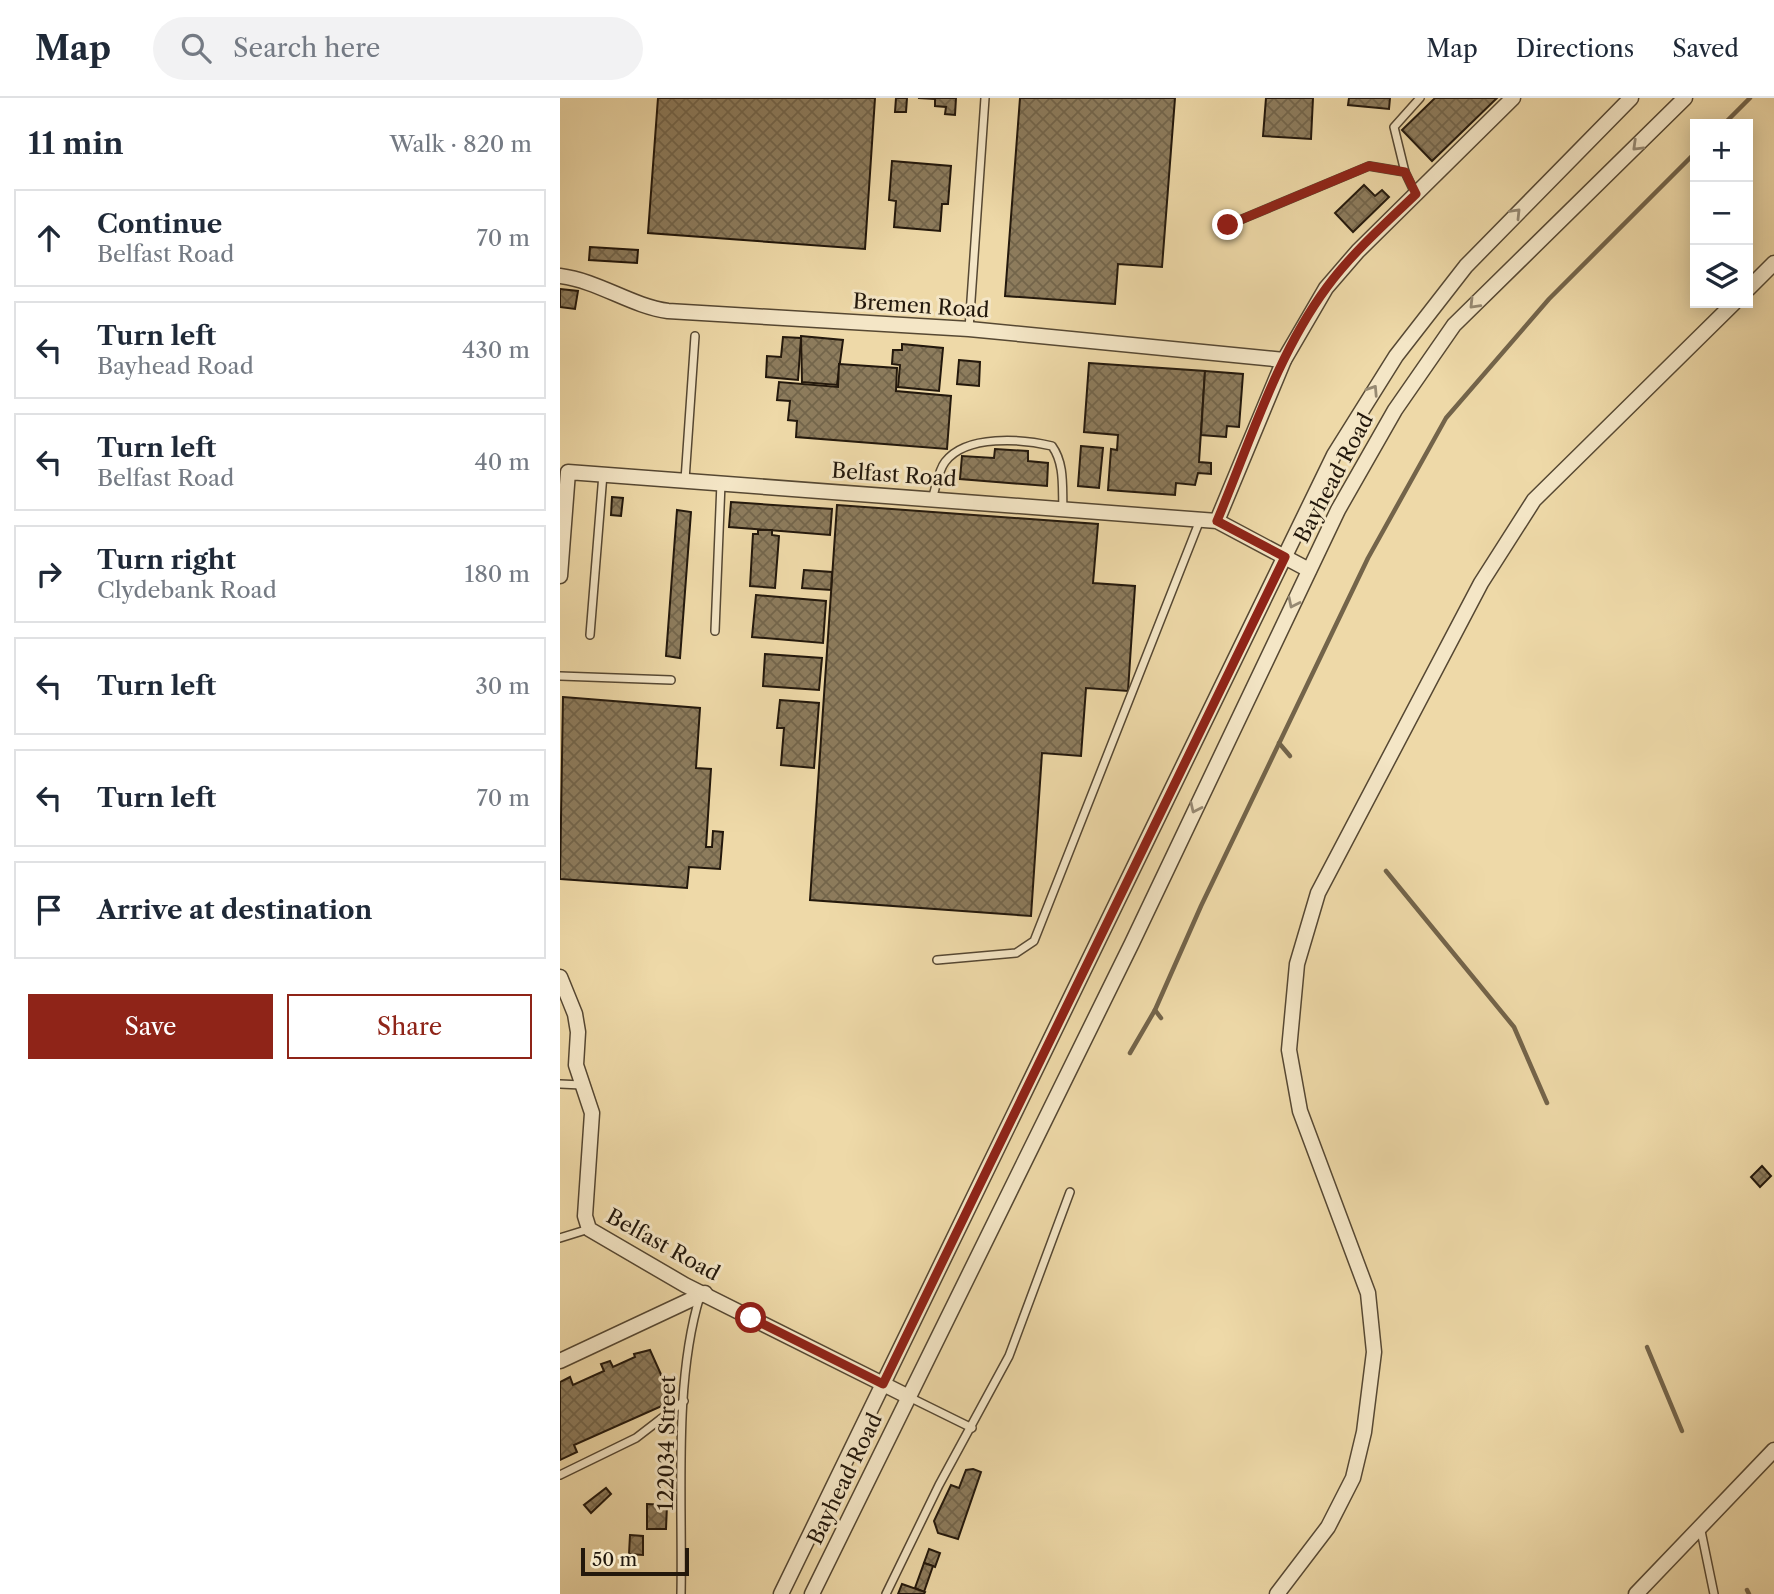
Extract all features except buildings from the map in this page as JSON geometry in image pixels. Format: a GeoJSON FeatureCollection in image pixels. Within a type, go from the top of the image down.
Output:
{"type":"FeatureCollection","features":[{"type":"Feature","properties":{"kind":"street"},"geometry":{"type":"LineString","coordinates":[[1217,521],[1284,360],[1326,288],[1358,251],[1513,98]]}},
{"type":"Feature","properties":{"kind":"street","name":"Bayhead Road"},"geometry":{"type":"LineString","coordinates":[[781,1594],[1347,432],[1427,313],[1475,256],[1631,98]]}},
{"type":"Feature","properties":{"kind":"street","name":"Bayhead Road"},"geometry":{"type":"LineString","coordinates":[[812,1594],[1132,943],[1338,510],[1395,410],[1454,325],[1685,98]]}},
{"type":"Feature","properties":{"kind":"street"},"geometry":{"type":"LineString","coordinates":[[1753,284],[1774,263]]}},
{"type":"Feature","properties":{"kind":"street","name":"Bremen Road"},"geometry":{"type":"LineString","coordinates":[[560,276],[591,282],[653,309],[668,311],[969,329],[1284,360]]}},
{"type":"Feature","properties":{"kind":"street"},"geometry":{"type":"LineString","coordinates":[[1277,1594],[1328,1527],[1353,1478],[1364,1432],[1374,1352],[1368,1293],[1300,1111],[1289,1050],[1297,964],[1318,893],[1481,583],[1534,500],[1729,308]]}},
{"type":"Feature","properties":{"kind":"street","name":"Belfast Road"},"geometry":{"type":"LineString","coordinates":[[560,576],[564,472],[1217,521],[1309,570]]}},
{"type":"Feature","properties":{"kind":"street","name":"Belfast Road"},"geometry":{"type":"LineString","coordinates":[[560,977],[575,1014],[578,1031],[576,1065],[592,1113],[585,1216],[589,1229],[674,1279],[909,1397]]}},
{"type":"Feature","properties":{"kind":"street"},"geometry":{"type":"LineString","coordinates":[[560,1361],[703,1294]]}},
{"type":"Feature","properties":{"kind":"street"},"geometry":{"type":"LineString","coordinates":[[1636,1594],[1699,1525],[1774,1450]]}},
{"type":"Feature","properties":{"kind":"lane"},"geometry":{"type":"LineString","coordinates":[[969,329],[985,98]]}},
{"type":"Feature","properties":{"kind":"lane"},"geometry":{"type":"LineString","coordinates":[[1416,194],[1405,172],[1394,127],[1420,98]]}},
{"type":"Feature","properties":{"kind":"lane"},"geometry":{"type":"LineString","coordinates":[[1228,225],[1369,166],[1405,172]]}},
{"type":"Feature","properties":{"kind":"lane"},"geometry":{"type":"LineString","coordinates":[[685,480],[695,336]]}},
{"type":"Feature","properties":{"kind":"lane"},"geometry":{"type":"LineString","coordinates":[[932,499],[944,463],[952,455],[990,441],[1034,442],[1052,446],[1057,453],[1063,509]]}},
{"type":"Feature","properties":{"kind":"lane"},"geometry":{"type":"LineString","coordinates":[[590,635],[604,474]]}},
{"type":"Feature","properties":{"kind":"lane"},"geometry":{"type":"LineString","coordinates":[[715,631],[721,482]]}},
{"type":"Feature","properties":{"kind":"lane"},"geometry":{"type":"LineString","coordinates":[[937,960],[1016,953],[1034,941],[1201,519]]}},
{"type":"Feature","properties":{"kind":"lane"},"geometry":{"type":"LineString","coordinates":[[560,676],[671,681]]}},
{"type":"Feature","properties":{"kind":"lane"},"geometry":{"type":"LineString","coordinates":[[560,1084],[582,1085]]}},
{"type":"Feature","properties":{"kind":"lane"},"geometry":{"type":"LineString","coordinates":[[886,1594],[939,1485],[1009,1356],[1070,1192]]}},
{"type":"Feature","properties":{"kind":"lane"},"geometry":{"type":"LineString","coordinates":[[560,1238],[589,1229]]}},
{"type":"Feature","properties":{"kind":"lane","name":"122034 Street"},"geometry":{"type":"LineString","coordinates":[[681,1594],[684,1401],[688,1343],[703,1294]]}},
{"type":"Feature","properties":{"kind":"lane"},"geometry":{"type":"LineString","coordinates":[[909,1397],[972,1428]]}},
{"type":"Feature","properties":{"kind":"lane"},"geometry":{"type":"LineString","coordinates":[[560,1475],[636,1438],[684,1401]]}},
{"type":"Feature","properties":{"kind":"lane"},"geometry":{"type":"LineString","coordinates":[[1699,1525],[1714,1594]]}},
{"type":"Feature","properties":{"kind":"waterway"},"geometry":{"type":"LineString","coordinates":[[1729,119],[1750,98]]}},
{"type":"Feature","properties":{"kind":"waterway"},"geometry":{"type":"LineString","coordinates":[[1130,1053],[1155,1010],[1201,906],[1368,558],[1446,418],[1549,299],[1690,158]]}},
{"type":"Feature","properties":{"kind":"waterway"},"geometry":{"type":"LineString","coordinates":[[1279,743],[1290,756]]}},
{"type":"Feature","properties":{"kind":"waterway"},"geometry":{"type":"LineString","coordinates":[[1386,871],[1514,1027],[1547,1103]]}},
{"type":"Feature","properties":{"kind":"waterway"},"geometry":{"type":"LineString","coordinates":[[1155,1010],[1161,1018]]}},
{"type":"Feature","properties":{"kind":"waterway"},"geometry":{"type":"LineString","coordinates":[[1647,1347],[1682,1431]]}},
{"type":"Feature","properties":{"kind":"waterway"},"geometry":{"type":"LineString","coordinates":[[1747,1590],[1749,1594]]}},
{"type":"Feature","properties":{"kind":"route"},"geometry":{"type":"LineString","coordinates":[[751,1318],[883,1384],[1285,557],[1217,521],[1284,360],[1326,288],[1358,251],[1416,194],[1405,172],[1369,166],[1228,225]]}}]}
